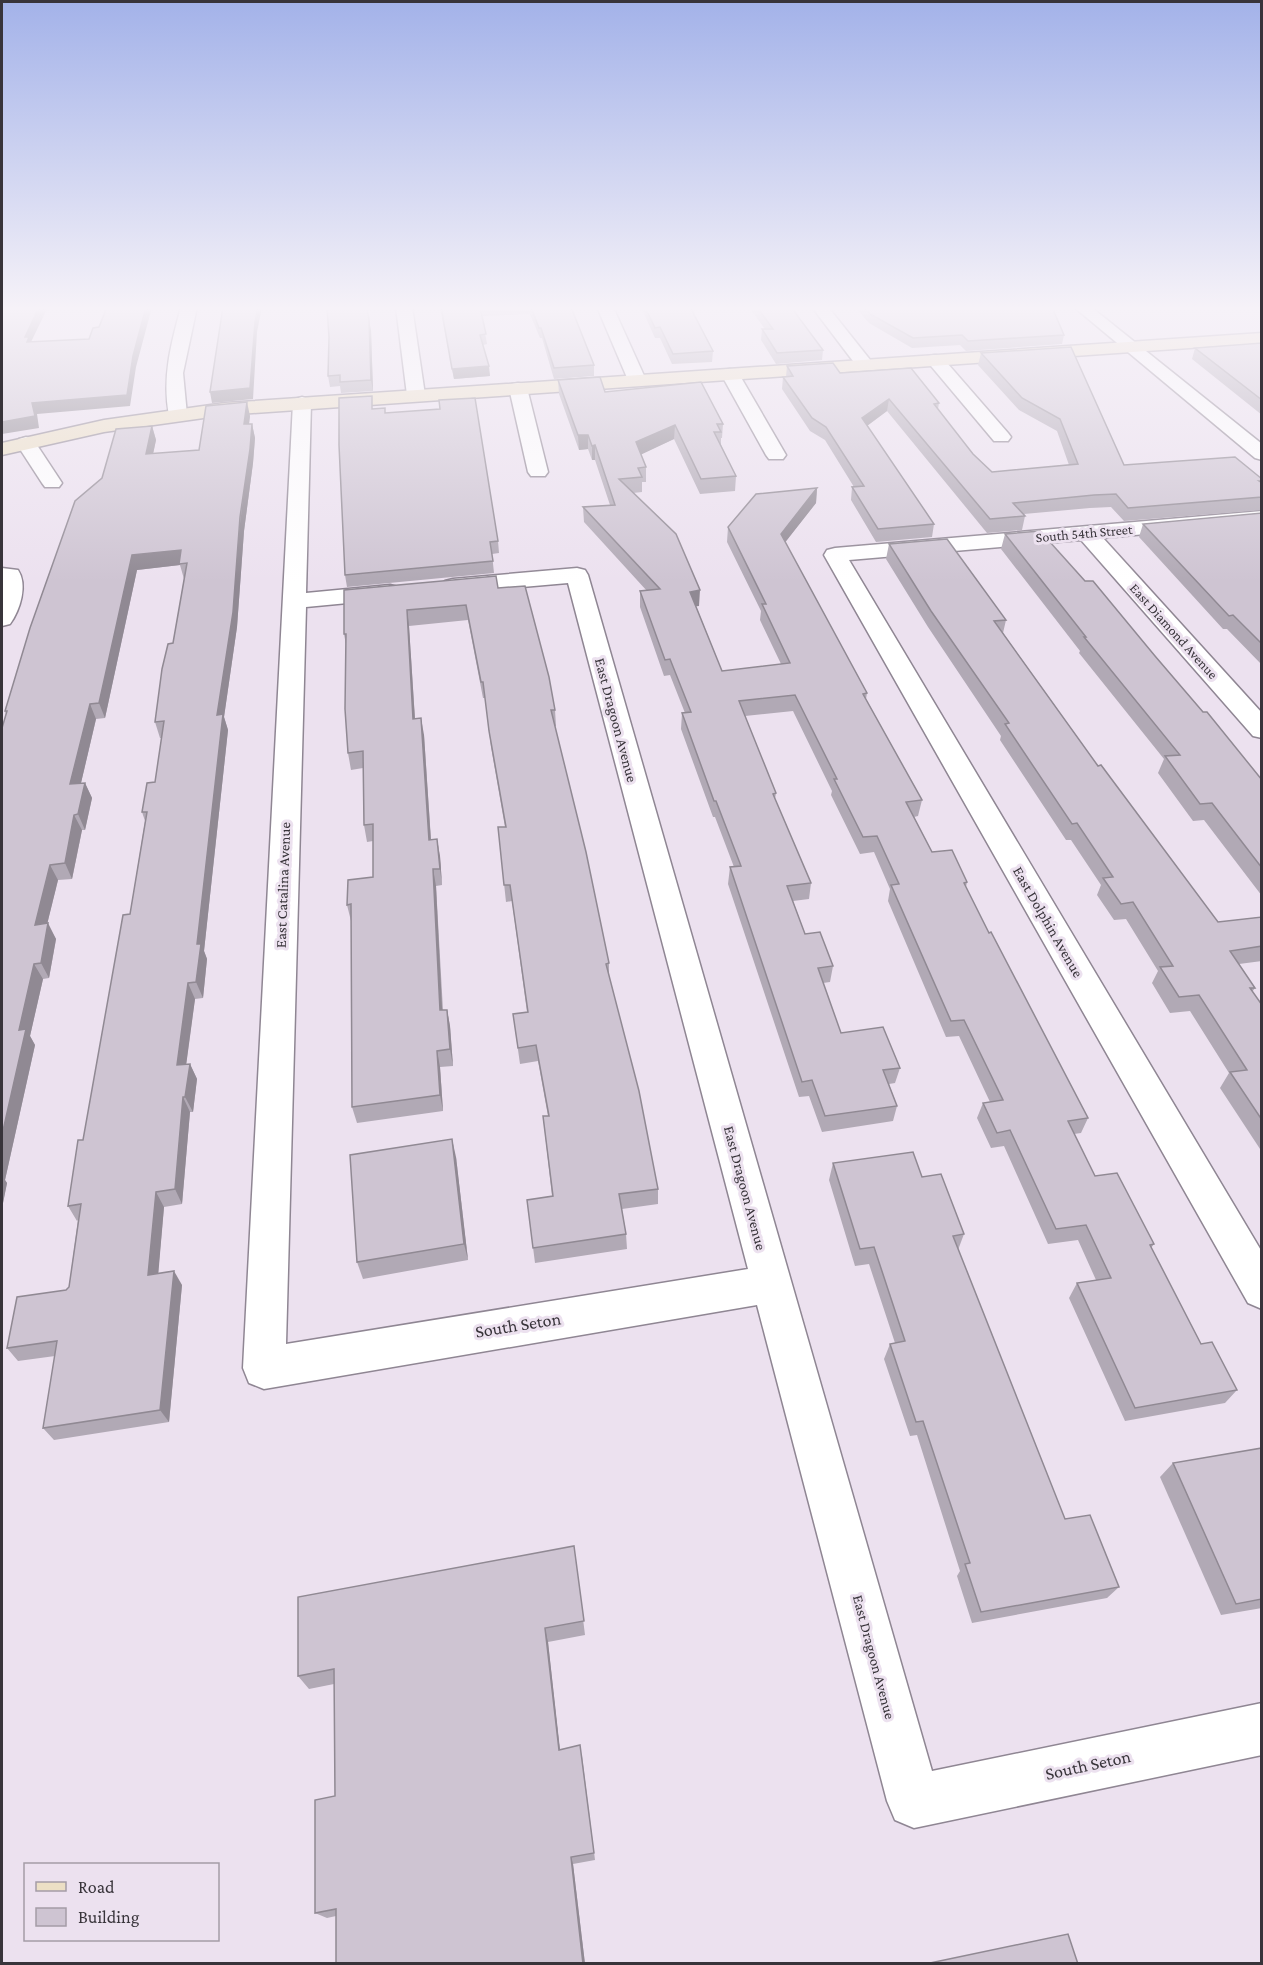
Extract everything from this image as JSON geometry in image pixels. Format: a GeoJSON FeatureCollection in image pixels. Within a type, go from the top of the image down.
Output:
{"type":"FeatureCollection","features":[{"type":"Feature","properties":{"kind":"street"},"geometry":{"type":"LineString","coordinates":[[174,399],[178,415]]}},
{"type":"Feature","properties":{"kind":"street"},"geometry":{"type":"LineString","coordinates":[[2,449],[104,426],[178,415],[363,399]]}},
{"type":"Feature","properties":{"kind":"street"},"geometry":{"type":"LineString","coordinates":[[521,399],[538,472]]}},
{"type":"Feature","properties":{"kind":"street"},"geometry":{"type":"LineString","coordinates":[[744,399],[776,455]]}},
{"type":"Feature","properties":{"kind":"street"},"geometry":{"type":"LineString","coordinates":[[969,399],[1001,436]]}},
{"type":"Feature","properties":{"kind":"street"},"geometry":{"type":"LineString","coordinates":[[1194,399],[1262,454]]}},
{"type":"Feature","properties":{"kind":"street","name":"East Catalina Avenue"},"geometry":{"type":"LineString","coordinates":[[264,1368],[302,403]]}},
{"type":"Feature","properties":{"kind":"street"},"geometry":{"type":"LineString","coordinates":[[26,442],[52,483]]}},
{"type":"Feature","properties":{"kind":"street","name":"South 54th Street"},"geometry":{"type":"LineString","coordinates":[[835,555],[1262,517]]}},
{"type":"Feature","properties":{"kind":"street","name":"East Diamond Avenue"},"geometry":{"type":"LineString","coordinates":[[1087,533],[1262,730]]}},
{"type":"Feature","properties":{"kind":"street","name":"East Dolphin Avenue"},"geometry":{"type":"LineString","coordinates":[[835,555],[1262,1290]]}},
{"type":"Feature","properties":{"kind":"street"},"geometry":{"type":"LineString","coordinates":[[2,619],[12,590],[6,575]]}},
{"type":"Feature","properties":{"kind":"street","name":"East Dragoon Avenue"},"geometry":{"type":"LineString","coordinates":[[435,588],[577,575],[914,1801]]}},
{"type":"Feature","properties":{"kind":"street"},"geometry":{"type":"LineString","coordinates":[[294,601],[412,590]]}},
{"type":"Feature","properties":{"kind":"street","name":"South Seton"},"geometry":{"type":"LineString","coordinates":[[264,1368],[771,1284]]}},
{"type":"Feature","properties":{"kind":"street","name":"South Seton"},"geometry":{"type":"LineString","coordinates":[[914,1801],[1262,1729]]}},
{"type":"Feature","properties":{"kind":"building"},"geometry":{"type":"Polygon","coordinates":[[[2,399],[83,399],[32,403],[35,416],[2,422],[2,399]]]}},
{"type":"Feature","properties":{"kind":"building"},"geometry":{"type":"Polygon","coordinates":[[[339,399],[372,399],[372,409],[385,408],[385,413],[440,409],[439,400],[475,399],[498,541],[490,542],[493,561],[345,575],[339,399]]]}},
{"type":"Feature","properties":{"kind":"building"},"geometry":{"type":"Polygon","coordinates":[[[565,399],[710,399],[723,424],[717,424],[721,432],[714,432],[736,476],[701,479],[675,425],[636,442],[646,467],[638,468],[642,477],[619,479],[676,534],[700,590],[690,592],[722,671],[790,663],[762,604],[766,604],[728,527],[756,494],[817,488],[781,534],[867,693],[863,694],[922,800],[906,802],[932,852],[952,850],[967,882],[964,883],[989,933],[991,932],[1088,1118],[1068,1121],[1095,1176],[1117,1173],[1154,1244],[1150,1245],[1201,1344],[1212,1342],[1237,1390],[1135,1408],[1077,1283],[1111,1278],[1086,1225],[1056,1229],[1010,1130],[997,1133],[983,1103],[1003,1100],[964,1020],[951,1021],[891,885],[899,884],[877,836],[863,837],[795,695],[739,701],[776,793],[773,794],[811,883],[787,886],[805,934],[820,932],[833,966],[818,968],[841,1033],[883,1027],[900,1068],[883,1070],[897,1106],[825,1116],[812,1080],[802,1082],[730,867],[741,866],[716,801],[714,801],[682,713],[691,712],[670,659],[665,660],[640,591],[660,589],[583,507],[615,505],[595,445],[592,446],[588,435],[578,435],[565,399]]]}},
{"type":"Feature","properties":{"kind":"building"},"geometry":{"type":"Polygon","coordinates":[[[798,399],[936,399],[939,403],[934,404],[973,454],[992,472],[1078,464],[1060,419],[1023,399],[1094,399],[1124,465],[1235,457],[1262,479],[1259,481],[1262,483],[1262,497],[1128,508],[1116,494],[1094,495],[1013,503],[1025,516],[990,519],[889,399],[862,418],[934,524],[878,529],[852,487],[864,486],[826,427],[812,418],[798,399]]]}},
{"type":"Feature","properties":{"kind":"building"},"geometry":{"type":"Polygon","coordinates":[[[247,402],[244,424],[252,424],[250,449],[240,517],[233,612],[217,715],[223,714],[197,944],[201,944],[196,982],[188,983],[177,1065],[190,1064],[185,1097],[183,1097],[175,1189],[156,1192],[148,1275],[174,1271],[160,1410],[43,1428],[57,1341],[7,1348],[17,1297],[66,1290],[69,1287],[81,1204],[68,1206],[78,1140],[83,1140],[123,915],[130,914],[147,812],[142,812],[147,783],[155,782],[164,721],[155,722],[162,669],[168,644],[173,643],[187,563],[179,564],[181,550],[132,555],[99,703],[90,704],[70,784],[85,783],[78,814],[74,815],[65,863],[50,865],[35,925],[48,923],[41,963],[34,964],[19,1030],[26,1029],[2,1135],[2,728],[7,711],[5,711],[30,628],[75,501],[102,478],[116,429],[152,426],[146,454],[199,450],[206,406],[247,402]]]}},
{"type":"Feature","properties":{"kind":"building"},"geometry":{"type":"Polygon","coordinates":[[[1262,513],[1262,644],[1233,615],[1229,616],[1143,524],[1262,513]]]}},
{"type":"Feature","properties":{"kind":"building"},"geometry":{"type":"Polygon","coordinates":[[[1040,531],[1085,581],[1093,581],[1203,712],[1207,712],[1262,780],[1262,868],[1212,803],[1200,804],[1165,756],[1180,755],[1084,637],[1086,637],[1005,534],[1040,531]]]}},
{"type":"Feature","properties":{"kind":"building"},"geometry":{"type":"Polygon","coordinates":[[[947,539],[1006,620],[994,621],[1098,766],[1101,765],[1218,922],[1262,917],[1262,946],[1230,951],[1255,988],[1250,988],[1262,1005],[1262,1120],[1230,1072],[1247,1070],[1199,995],[1179,997],[1160,967],[1173,966],[1133,902],[1121,904],[1103,878],[1113,877],[1077,823],[1072,824],[1005,724],[1009,723],[931,611],[889,544],[947,539]]]}},
{"type":"Feature","properties":{"kind":"building"},"geometry":{"type":"Polygon","coordinates":[[[496,576],[498,588],[525,586],[549,677],[555,710],[551,710],[586,852],[609,963],[606,964],[639,1091],[658,1189],[619,1194],[626,1234],[533,1248],[527,1200],[553,1196],[543,1116],[549,1116],[536,1045],[518,1048],[513,1014],[528,1012],[510,885],[504,885],[498,827],[506,827],[483,682],[481,682],[466,605],[407,610],[413,719],[421,718],[429,840],[437,839],[440,869],[433,869],[440,1010],[447,1010],[450,1049],[437,1051],[440,1095],[352,1107],[351,904],[347,905],[348,880],[373,877],[373,824],[364,825],[363,751],[348,753],[345,709],[344,590],[496,576]]]}},
{"type":"Feature","properties":{"kind":"building"},"geometry":{"type":"Polygon","coordinates":[[[452,1139],[464,1244],[357,1262],[350,1155],[452,1139]]]}},
{"type":"Feature","properties":{"kind":"building"},"geometry":{"type":"Polygon","coordinates":[[[913,1152],[922,1177],[941,1174],[964,1234],[953,1236],[1065,1519],[1090,1515],[1119,1587],[981,1612],[965,1564],[970,1563],[923,1421],[916,1422],[890,1344],[905,1341],[874,1247],[860,1249],[833,1163],[913,1152]]]}},
{"type":"Feature","properties":{"kind":"building"},"geometry":{"type":"Polygon","coordinates":[[[1262,1448],[1262,1599],[1236,1604],[1173,1463],[1262,1448]]]}},
{"type":"Feature","properties":{"kind":"building"},"geometry":{"type":"Polygon","coordinates":[[[574,1546],[584,1621],[545,1628],[559,1750],[580,1745],[594,1853],[571,1857],[583,1964],[336,1964],[336,1909],[315,1913],[315,1800],[335,1796],[334,1669],[298,1676],[298,1597],[574,1546]]]}},
{"type":"Feature","properties":{"kind":"building"},"geometry":{"type":"Polygon","coordinates":[[[1068,1934],[1078,1964],[930,1963],[1068,1934]]]}}]}
